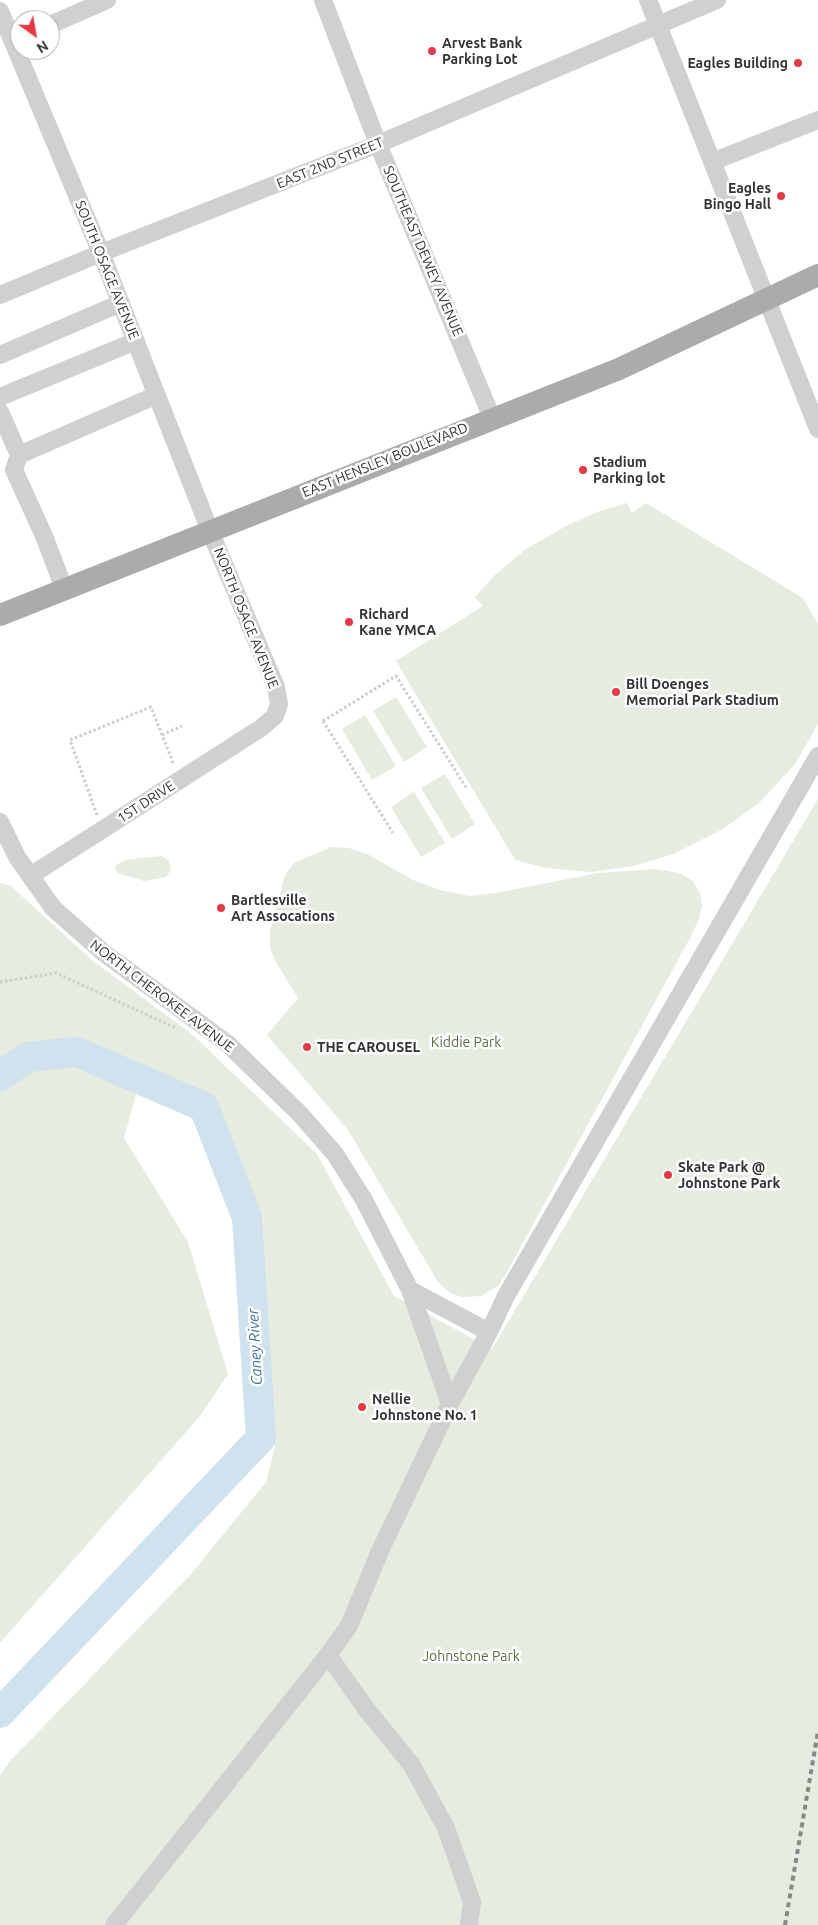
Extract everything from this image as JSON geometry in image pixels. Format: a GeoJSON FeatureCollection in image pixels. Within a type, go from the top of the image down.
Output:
{"type":"FeatureCollection","features":[{"type":"Feature","properties":{"kind":"main road","name":"EAST HENSLEY BOULEVARD"},"geometry":{"type":"LineString","coordinates":[[0,615],[66,591],[210,531],[619,369],[818,274]]}},
{"type":"Feature","properties":{"kind":"street"},"geometry":{"type":"LineString","coordinates":[[60,21],[107,0]]}},
{"type":"Feature","properties":{"kind":"street","name":"SOUTHEAST DEWEY AVENUE"},"geometry":{"type":"LineString","coordinates":[[323,0],[378,144],[492,418]]}},
{"type":"Feature","properties":{"kind":"street"},"geometry":{"type":"LineString","coordinates":[[648,0],[714,161],[818,429]]}},
{"type":"Feature","properties":{"kind":"street","name":"EAST 2ND STREET"},"geometry":{"type":"LineString","coordinates":[[0,295],[101,253],[378,144],[717,0]]}},
{"type":"Feature","properties":{"kind":"street","name":"SOUTH OSAGE AVENUE"},"geometry":{"type":"LineString","coordinates":[[0,12],[10,40]]}},
{"type":"Feature","properties":{"kind":"street","name":"SOUTH OSAGE AVENUE"},"geometry":{"type":"LineString","coordinates":[[18,60],[101,253],[210,531]]}},
{"type":"Feature","properties":{"kind":"street"},"geometry":{"type":"LineString","coordinates":[[714,161],[818,120]]}},
{"type":"Feature","properties":{"kind":"street"},"geometry":{"type":"LineString","coordinates":[[0,355],[121,303]]}},
{"type":"Feature","properties":{"kind":"street"},"geometry":{"type":"LineString","coordinates":[[0,397],[136,341]]}},
{"type":"Feature","properties":{"kind":"street"},"geometry":{"type":"LineString","coordinates":[[19,455],[157,395]]}},
{"type":"Feature","properties":{"kind":"street"},"geometry":{"type":"LineString","coordinates":[[0,412],[19,455],[14,470],[44,536],[66,591]]}},
{"type":"Feature","properties":{"kind":"street","name":"NORTH OSAGE AVENUE"},"geometry":{"type":"LineString","coordinates":[[210,531],[276,687],[279,704],[275,716],[262,728]]}},
{"type":"Feature","properties":{"kind":"street","name":"1ST DRIVE"},"geometry":{"type":"LineString","coordinates":[[30,876],[262,728]]}},
{"type":"Feature","properties":{"kind":"street"},"geometry":{"type":"LineString","coordinates":[[114,1925],[349,1626],[380,1551],[450,1404],[506,1296],[818,756]]}},
{"type":"Feature","properties":{"kind":"street","name":"NORTH CHEROKEE AVENUE"},"geometry":{"type":"LineString","coordinates":[[0,822],[30,876],[53,908],[104,953],[228,1044],[300,1114],[336,1154],[364,1200],[410,1290],[450,1404]]}},
{"type":"Feature","properties":{"kind":"street"},"geometry":{"type":"LineString","coordinates":[[410,1290],[489,1332]]}},
{"type":"Feature","properties":{"kind":"street"},"geometry":{"type":"LineString","coordinates":[[328,1655],[367,1710],[411,1764],[446,1828],[472,1902],[469,1925]]}},
{"type":"Feature","properties":{"kind":"path"},"geometry":{"type":"LineString","coordinates":[[393,833],[323,721],[396,676],[467,789]]}},
{"type":"Feature","properties":{"kind":"path"},"geometry":{"type":"LineString","coordinates":[[97,817],[70,740],[151,707],[175,768]]}},
{"type":"Feature","properties":{"kind":"path"},"geometry":{"type":"LineString","coordinates":[[162,735],[182,726]]}},
{"type":"Feature","properties":{"kind":"path"},"geometry":{"type":"LineString","coordinates":[[0,982],[56,973],[184,1031]]}},
{"type":"Feature","properties":{"kind":"green space","name":"Bill Doenges Memorial Park Stadium"},"geometry":{"type":"Polygon","coordinates":[[[627,503],[632,513],[646,503],[803,598],[818,624],[818,724],[795,764],[760,802],[723,829],[673,854],[634,866],[591,872],[546,868],[515,860],[396,661],[483,606],[475,597],[495,575],[526,549],[566,526],[597,512],[627,503]]]}},
{"type":"Feature","properties":{"kind":"green space"},"geometry":{"type":"Polygon","coordinates":[[[396,697],[427,747],[404,762],[373,711],[396,697]]]}},
{"type":"Feature","properties":{"kind":"green space"},"geometry":{"type":"Polygon","coordinates":[[[365,715],[396,766],[372,780],[342,729],[365,715]]]}},
{"type":"Feature","properties":{"kind":"green space"},"geometry":{"type":"Polygon","coordinates":[[[445,774],[475,824],[452,839],[421,788],[445,774]]]}},
{"type":"Feature","properties":{"kind":"green space"},"geometry":{"type":"Polygon","coordinates":[[[414,792],[445,843],[421,857],[391,807],[414,792]]]}},
{"type":"Feature","properties":{"kind":"green space","name":"Johnstone Park"},"geometry":{"type":"Polygon","coordinates":[[[818,799],[818,1925],[0,1925],[0,1776],[10,1761],[191,1574],[266,1482],[275,1446],[258,1206],[210,1094],[144,1066],[124,1138],[188,1242],[228,1374],[200,1416],[0,1643],[0,883],[11,886],[93,961],[193,1035],[317,1154],[394,1296],[492,1349],[818,799]]]}},
{"type":"Feature","properties":{"kind":"green space","name":"Kiddie Park"},"geometry":{"type":"Polygon","coordinates":[[[331,847],[349,848],[369,855],[413,880],[440,890],[469,896],[496,893],[598,873],[655,869],[680,873],[693,881],[700,893],[702,905],[699,919],[691,936],[505,1276],[498,1286],[481,1296],[462,1297],[450,1293],[438,1282],[348,1130],[267,1035],[298,998],[276,962],[270,948],[270,931],[285,875],[294,863],[331,847]]]}},
{"type":"Feature","properties":{"kind":"green space"},"geometry":{"type":"Polygon","coordinates":[[[162,856],[169,861],[171,870],[166,877],[144,881],[117,873],[115,866],[125,860],[162,856]]]}},
{"type":"Feature","properties":{"kind":"waterway","name":"Caney River"},"geometry":{"type":"LineString","coordinates":[[0,1076],[28,1057],[77,1052],[204,1107],[247,1218],[261,1438],[0,1713]]}},
{"type":"Feature","properties":{"kind":"railway"},"geometry":{"type":"LineString","coordinates":[[785,1925],[818,1731]]}},
{"type":"Feature","properties":{"kind":"place","name":"Arvest Bank Parking Lot"},"geometry":{"type":"Point","coordinates":[432,51]}},
{"type":"Feature","properties":{"kind":"place","name":"Eagles Building"},"geometry":{"type":"Point","coordinates":[798,63]}},
{"type":"Feature","properties":{"kind":"place","name":"Eagles Bingo Hall"},"geometry":{"type":"Point","coordinates":[781,196]}},
{"type":"Feature","properties":{"kind":"place","name":"Stadium Parking lot"},"geometry":{"type":"Point","coordinates":[583,470]}},
{"type":"Feature","properties":{"kind":"place","name":"Richard Kane YMCA"},"geometry":{"type":"Point","coordinates":[349,622]}},
{"type":"Feature","properties":{"kind":"place","name":"Bill Doenges Memorial Park Stadium"},"geometry":{"type":"Point","coordinates":[616,692]}},
{"type":"Feature","properties":{"kind":"place","name":"Bartlesville Art Assocations"},"geometry":{"type":"Point","coordinates":[221,908]}},
{"type":"Feature","properties":{"kind":"place","name":"THE CAROUSEL"},"geometry":{"type":"Point","coordinates":[307,1047]}},
{"type":"Feature","properties":{"kind":"place","name":"Skate Park @ Johnstone Park"},"geometry":{"type":"Point","coordinates":[668,1175]}},
{"type":"Feature","properties":{"kind":"place","name":"Nellie Johnstone No. 1"},"geometry":{"type":"Point","coordinates":[362,1407]}}]}
